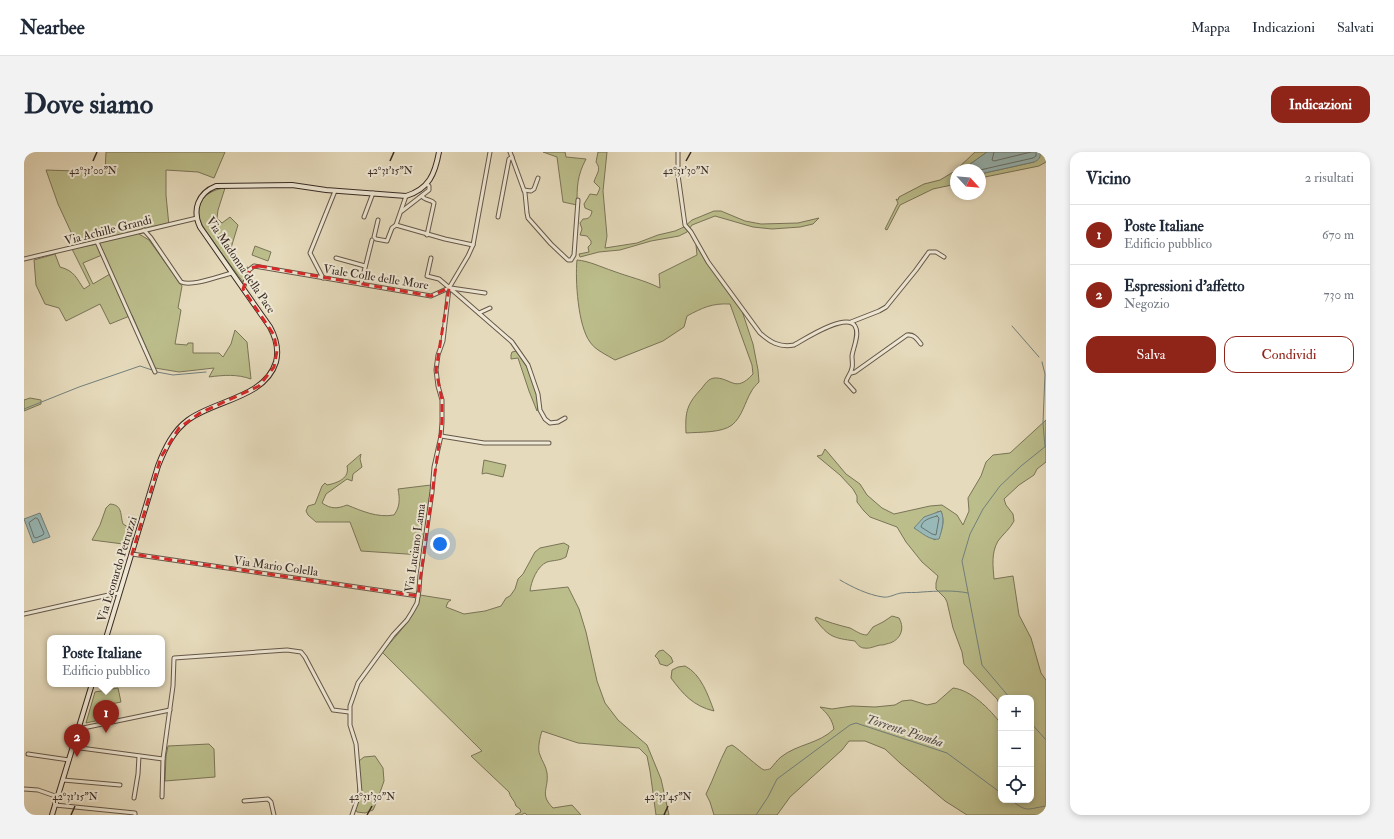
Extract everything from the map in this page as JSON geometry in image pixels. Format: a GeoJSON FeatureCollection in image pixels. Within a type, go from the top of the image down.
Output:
{"type":"FeatureCollection","features":[{"type":"Feature","properties":{"kind":"main road"},"geometry":{"type":"LineString","coordinates":[[406,196],[427,184],[436,168],[439,152]]}},
{"type":"Feature","properties":{"kind":"main road","name":"Via Madonna della Pace"},"geometry":{"type":"LineString","coordinates":[[272,371],[277,355],[277,344],[274,335],[268,322],[200,227],[197,218],[197,207],[200,199],[216,186],[292,184],[335,191],[406,196]]}},
{"type":"Feature","properties":{"kind":"main road","name":"Via Leonardo Petruzzi"},"geometry":{"type":"LineString","coordinates":[[107,635],[146,506],[168,443],[179,428],[188,420],[200,413],[254,389],[264,382],[272,371]]}},
{"type":"Feature","properties":{"kind":"main road"},"geometry":{"type":"LineString","coordinates":[[52,815],[91,687]]}},
{"type":"Feature","properties":{"kind":"street"},"geometry":{"type":"LineString","coordinates":[[449,288],[473,245],[490,152]]}},
{"type":"Feature","properties":{"kind":"street"},"geometry":{"type":"LineString","coordinates":[[510,152],[524,190],[528,218],[551,244],[568,260],[571,260],[574,255],[578,200]]}},
{"type":"Feature","properties":{"kind":"street"},"geometry":{"type":"LineString","coordinates":[[678,152],[678,175],[685,225],[691,232],[708,262],[760,333],[778,345],[794,345],[834,324],[851,322],[879,311],[886,306],[929,252],[936,252],[944,258]]}},
{"type":"Feature","properties":{"kind":"street"},"geometry":{"type":"LineString","coordinates":[[498,217],[509,159],[512,157]]}},
{"type":"Feature","properties":{"kind":"street"},"geometry":{"type":"LineString","coordinates":[[524,190],[531,191],[534,189],[538,178]]}},
{"type":"Feature","properties":{"kind":"street"},"geometry":{"type":"LineString","coordinates":[[401,213],[430,188],[427,184]]}},
{"type":"Feature","properties":{"kind":"street"},"geometry":{"type":"LineString","coordinates":[[323,278],[310,253],[335,191]]}},
{"type":"Feature","properties":{"kind":"street"},"geometry":{"type":"LineString","coordinates":[[364,218],[373,193]]}},
{"type":"Feature","properties":{"kind":"street"},"geometry":{"type":"LineString","coordinates":[[378,220],[374,237],[376,239],[387,241],[392,228],[396,225],[406,196]]}},
{"type":"Feature","properties":{"kind":"street"},"geometry":{"type":"LineString","coordinates":[[422,196],[424,199],[433,201],[434,203],[427,235]]}},
{"type":"Feature","properties":{"kind":"street","name":"Via Achille Grandi"},"geometry":{"type":"LineString","coordinates":[[24,260],[197,218]]}},
{"type":"Feature","properties":{"kind":"street"},"geometry":{"type":"LineString","coordinates":[[396,225],[427,235],[473,245]]}},
{"type":"Feature","properties":{"kind":"street"},"geometry":{"type":"LineString","coordinates":[[144,230],[183,283],[198,282],[232,273]]}},
{"type":"Feature","properties":{"kind":"street"},"geometry":{"type":"LineString","coordinates":[[360,284],[372,240]]}},
{"type":"Feature","properties":{"kind":"street"},"geometry":{"type":"LineString","coordinates":[[97,242],[155,372]]}},
{"type":"Feature","properties":{"kind":"street"},"geometry":{"type":"LineString","coordinates":[[336,258],[365,266]]}},
{"type":"Feature","properties":{"kind":"street"},"geometry":{"type":"LineString","coordinates":[[431,258],[427,276],[439,279],[512,342],[528,365],[538,394],[540,410],[545,419],[550,423],[558,422],[565,418]]}},
{"type":"Feature","properties":{"kind":"street","name":"Viale Colle delle More"},"geometry":{"type":"LineString","coordinates":[[243,289],[249,270],[254,266],[431,296],[449,288]]}},
{"type":"Feature","properties":{"kind":"street"},"geometry":{"type":"LineString","coordinates":[[449,288],[485,293]]}},
{"type":"Feature","properties":{"kind":"street","name":"Via Luciano Lama"},"geometry":{"type":"LineString","coordinates":[[352,815],[360,792],[356,744],[350,725],[349,712],[358,683],[393,635],[406,620],[416,603],[418,596],[434,467],[441,436],[443,411],[436,370],[438,355],[443,341],[449,288]]}},
{"type":"Feature","properties":{"kind":"street"},"geometry":{"type":"LineString","coordinates":[[479,314],[490,308]]}},
{"type":"Feature","properties":{"kind":"street"},"geometry":{"type":"LineString","coordinates":[[851,322],[855,327],[856,333],[851,373],[846,382],[854,391]]}},
{"type":"Feature","properties":{"kind":"street"},"geometry":{"type":"LineString","coordinates":[[851,373],[855,372],[907,335],[911,334],[921,344]]}},
{"type":"Feature","properties":{"kind":"street"},"geometry":{"type":"LineString","coordinates":[[441,436],[484,443],[549,443]]}},
{"type":"Feature","properties":{"kind":"street","name":"Via Mario Colella"},"geometry":{"type":"LineString","coordinates":[[132,554],[418,596]]}},
{"type":"Feature","properties":{"kind":"street"},"geometry":{"type":"LineString","coordinates":[[24,614],[120,593]]}},
{"type":"Feature","properties":{"kind":"street"},"geometry":{"type":"LineString","coordinates":[[162,797],[163,758],[174,686],[174,658],[287,650],[301,652],[333,710],[349,712]]}},
{"type":"Feature","properties":{"kind":"street"},"geometry":{"type":"LineString","coordinates":[[79,727],[83,728],[170,710]]}},
{"type":"Feature","properties":{"kind":"street"},"geometry":{"type":"LineString","coordinates":[[73,747],[163,758]]}},
{"type":"Feature","properties":{"kind":"street"},"geometry":{"type":"LineString","coordinates":[[28,754],[69,760]]}},
{"type":"Feature","properties":{"kind":"street"},"geometry":{"type":"LineString","coordinates":[[134,798],[139,756]]}},
{"type":"Feature","properties":{"kind":"street"},"geometry":{"type":"LineString","coordinates":[[63,780],[120,785]]}},
{"type":"Feature","properties":{"kind":"street"},"geometry":{"type":"LineString","coordinates":[[24,789],[41,791],[58,797]]}},
{"type":"Feature","properties":{"kind":"street"},"geometry":{"type":"LineString","coordinates":[[244,802],[268,799],[271,802],[274,815]]}},
{"type":"Feature","properties":{"kind":"street"},"geometry":{"type":"LineString","coordinates":[[55,805],[136,813],[135,815]]}},
{"type":"Feature","properties":{"kind":"highlighted area"},"geometry":{"type":"Polygon","coordinates":[[[259,266],[431,296],[449,288],[436,370],[442,400],[442,422],[418,596],[132,554],[161,457],[179,428],[200,413],[259,386],[274,367],[277,351],[274,335],[243,289],[250,268],[259,266]]]}},
{"type":"Feature","properties":{"kind":"green space"},"geometry":{"type":"Polygon","coordinates":[[[106,152],[225,152],[214,178],[198,172],[166,170],[166,195],[169,226],[139,234],[149,240],[182,286],[178,308],[181,310],[175,344],[187,345],[188,343],[193,343],[193,353],[219,353],[223,357],[231,344],[235,330],[247,342],[251,379],[230,375],[209,377],[214,368],[179,372],[155,368],[132,315],[110,324],[100,304],[66,321],[59,308],[45,304],[36,285],[34,260],[55,254],[60,267],[72,273],[84,289],[90,285],[72,249],[97,244],[96,241],[77,245],[58,204],[46,170],[105,172],[106,152]],[[102,255],[83,263],[93,284],[110,274],[102,255]]]}},
{"type":"Feature","properties":{"kind":"green space"},"geometry":{"type":"Polygon","coordinates":[[[543,152],[565,152],[566,157],[586,159],[578,182],[577,205],[563,202],[557,157],[543,152]]]}},
{"type":"Feature","properties":{"kind":"green space"},"geometry":{"type":"Polygon","coordinates":[[[598,152],[607,152],[603,191],[607,236],[605,248],[637,243],[658,235],[675,231],[684,227],[692,220],[714,211],[721,211],[745,221],[761,224],[798,223],[819,218],[813,224],[800,227],[772,229],[753,227],[715,216],[692,225],[687,232],[679,236],[651,241],[620,250],[599,252],[580,257],[579,254],[589,252],[588,247],[591,244],[591,241],[587,236],[580,235],[582,229],[580,223],[583,219],[587,219],[592,213],[592,211],[585,208],[584,204],[590,194],[597,195],[600,188],[594,182],[599,170],[596,162],[598,152]]]}},
{"type":"Feature","properties":{"kind":"green space"},"geometry":{"type":"Polygon","coordinates":[[[975,152],[987,152],[970,164],[962,164],[975,152]]]}},
{"type":"Feature","properties":{"kind":"green space"},"geometry":{"type":"Polygon","coordinates":[[[1046,152],[1046,162],[1039,166],[986,177],[986,173],[1034,162],[1040,153],[1046,152]]]}},
{"type":"Feature","properties":{"kind":"green space"},"geometry":{"type":"Polygon","coordinates":[[[950,174],[950,185],[933,189],[900,205],[887,230],[885,229],[898,203],[896,199],[898,200],[899,197],[924,184],[940,180],[950,174]]]}},
{"type":"Feature","properties":{"kind":"green space"},"geometry":{"type":"Polygon","coordinates":[[[225,188],[217,218],[222,223],[230,217],[238,225],[231,248],[239,270],[248,267],[245,281],[243,282],[202,225],[200,220],[199,207],[204,198],[213,191],[225,188]]]}},
{"type":"Feature","properties":{"kind":"green space"},"geometry":{"type":"Polygon","coordinates":[[[696,245],[741,308],[753,344],[759,382],[749,396],[741,414],[728,428],[716,431],[686,433],[686,419],[690,403],[708,381],[714,378],[720,378],[737,384],[747,380],[753,374],[752,365],[730,304],[712,305],[687,316],[684,327],[663,341],[615,360],[595,347],[586,335],[578,302],[576,269],[577,260],[595,264],[660,288],[659,274],[697,255],[696,245]]]}},
{"type":"Feature","properties":{"kind":"green space"},"geometry":{"type":"Polygon","coordinates":[[[255,246],[271,252],[268,261],[252,255],[255,246]]]}},
{"type":"Feature","properties":{"kind":"green space"},"geometry":{"type":"Polygon","coordinates":[[[517,351],[529,371],[536,388],[538,404],[537,411],[518,358],[511,359],[512,352],[517,351]]]}},
{"type":"Feature","properties":{"kind":"green space"},"geometry":{"type":"Polygon","coordinates":[[[30,398],[41,400],[41,404],[24,411],[24,400],[30,398]]]}},
{"type":"Feature","properties":{"kind":"green space"},"geometry":{"type":"Polygon","coordinates":[[[1046,420],[1046,462],[1037,469],[1034,475],[1019,485],[1004,499],[1006,505],[1013,514],[1014,521],[1011,527],[998,541],[994,550],[993,564],[994,579],[1013,576],[1019,615],[1031,638],[1041,673],[1046,680],[1046,815],[967,815],[945,801],[885,749],[865,741],[849,741],[842,750],[790,797],[777,815],[714,815],[706,794],[727,747],[732,745],[761,769],[770,769],[787,753],[822,738],[834,729],[829,716],[820,707],[832,709],[852,706],[875,707],[895,705],[902,701],[911,700],[927,705],[936,703],[953,688],[967,692],[980,701],[998,720],[998,803],[1034,803],[1034,695],[998,695],[998,701],[964,664],[962,652],[953,628],[947,602],[936,589],[938,576],[922,562],[906,542],[897,527],[870,517],[857,502],[857,496],[853,489],[840,475],[817,456],[822,455],[825,449],[846,474],[860,484],[867,495],[882,508],[894,514],[930,506],[942,505],[957,515],[963,525],[969,511],[968,498],[981,476],[986,462],[993,455],[1010,453],[1046,420]],[[941,511],[937,512],[915,528],[935,540],[938,537],[943,522],[941,511]]]}},
{"type":"Feature","properties":{"kind":"green space"},"geometry":{"type":"Polygon","coordinates":[[[361,454],[360,459],[362,467],[353,474],[352,481],[347,479],[326,494],[322,503],[334,508],[347,505],[364,512],[388,516],[394,515],[397,509],[399,503],[398,489],[431,485],[422,555],[361,551],[350,522],[316,522],[308,515],[306,511],[308,506],[315,504],[322,486],[325,483],[327,485],[331,484],[345,477],[347,474],[347,466],[361,454]]]}},
{"type":"Feature","properties":{"kind":"green space"},"geometry":{"type":"Polygon","coordinates":[[[484,460],[506,465],[503,477],[486,473],[482,474],[484,460]]]}},
{"type":"Feature","properties":{"kind":"green space"},"geometry":{"type":"Polygon","coordinates":[[[110,504],[119,508],[123,524],[128,527],[134,527],[131,545],[92,540],[100,525],[106,508],[110,504]]]}},
{"type":"Feature","properties":{"kind":"green space"},"geometry":{"type":"Polygon","coordinates":[[[564,543],[569,546],[566,557],[543,564],[533,579],[530,591],[568,587],[579,609],[586,632],[597,681],[605,703],[618,720],[647,745],[661,779],[669,815],[656,815],[647,756],[639,748],[578,743],[542,731],[539,750],[547,773],[546,799],[553,808],[572,805],[581,815],[527,815],[525,813],[515,815],[521,812],[510,796],[509,792],[471,756],[482,751],[382,652],[399,633],[414,611],[420,595],[451,600],[448,602],[446,607],[464,614],[485,611],[501,606],[506,598],[510,596],[515,589],[518,579],[523,574],[535,552],[540,548],[564,543]]]}},
{"type":"Feature","properties":{"kind":"green space"},"geometry":{"type":"Polygon","coordinates":[[[892,616],[899,618],[901,622],[902,627],[898,638],[891,643],[870,648],[860,647],[855,641],[832,636],[824,630],[815,619],[816,617],[867,635],[873,627],[892,616]]]}},
{"type":"Feature","properties":{"kind":"green space"},"geometry":{"type":"Polygon","coordinates":[[[663,650],[671,657],[673,662],[667,666],[660,664],[655,656],[659,651],[663,650]]]}},
{"type":"Feature","properties":{"kind":"green space"},"geometry":{"type":"Polygon","coordinates":[[[685,666],[700,680],[714,711],[694,703],[671,678],[672,670],[685,666]]]}},
{"type":"Feature","properties":{"kind":"green space"},"geometry":{"type":"Polygon","coordinates":[[[118,688],[121,702],[111,704],[113,717],[86,723],[95,692],[118,688]]]}},
{"type":"Feature","properties":{"kind":"green space"},"geometry":{"type":"Polygon","coordinates":[[[209,744],[214,749],[215,777],[165,781],[168,746],[209,744]]]}},
{"type":"Feature","properties":{"kind":"green space"},"geometry":{"type":"Polygon","coordinates":[[[375,756],[383,768],[384,781],[373,810],[365,813],[357,812],[354,807],[358,791],[356,759],[359,761],[364,757],[375,756]]]}},
{"type":"Feature","properties":{"kind":"water"},"geometry":{"type":"Polygon","coordinates":[[[987,152],[1040,152],[1040,157],[1034,162],[986,173],[986,164],[970,164],[987,152]]]}},
{"type":"Feature","properties":{"kind":"water"},"geometry":{"type":"Polygon","coordinates":[[[941,511],[943,521],[939,539],[932,539],[914,528],[924,517],[941,511]]]}},
{"type":"Feature","properties":{"kind":"water"},"geometry":{"type":"Polygon","coordinates":[[[40,513],[50,537],[33,543],[24,519],[40,513]]]}},
{"type":"Feature","properties":{"kind":"waterway"},"geometry":{"type":"LineString","coordinates":[[1012,326],[1039,357]]}},
{"type":"Feature","properties":{"kind":"waterway"},"geometry":{"type":"LineString","coordinates":[[1042,362],[1045,374],[1043,423],[1045,447]]}},
{"type":"Feature","properties":{"kind":"waterway"},"geometry":{"type":"LineString","coordinates":[[24,409],[79,387],[140,366],[152,370]]}},
{"type":"Feature","properties":{"kind":"waterway"},"geometry":{"type":"LineString","coordinates":[[157,372],[173,375],[206,372]]}},
{"type":"Feature","properties":{"kind":"waterway","name":"Torrente Piomba"},"geometry":{"type":"LineString","coordinates":[[1007,695],[982,665],[962,561],[970,534],[983,509],[1000,486],[1021,466],[1046,446]]}},
{"type":"Feature","properties":{"kind":"waterway"},"geometry":{"type":"LineString","coordinates":[[840,580],[866,593],[883,597],[906,593],[945,591],[968,593]]}},
{"type":"Feature","properties":{"kind":"waterway","name":"Torrente Piomba"},"geometry":{"type":"LineString","coordinates":[[756,815],[768,797],[777,779],[850,725],[856,723],[947,753],[998,791]]}},
{"type":"Feature","properties":{"kind":"waterway","name":"Torrente Piomba"},"geometry":{"type":"LineString","coordinates":[[1034,726],[1046,740]]}},
{"type":"Feature","properties":{"kind":"waterway","name":"Torrente Piomba"},"geometry":{"type":"LineString","coordinates":[[1015,803],[1027,809],[1046,806]]}},
{"type":"Feature","properties":{"kind":"place","name":"Poste Italiane"},"geometry":{"type":"Point","coordinates":[106,733]}},
{"type":"Feature","properties":{"kind":"place","name":"Espressioni d'affetto"},"geometry":{"type":"Point","coordinates":[77,757]}}]}
